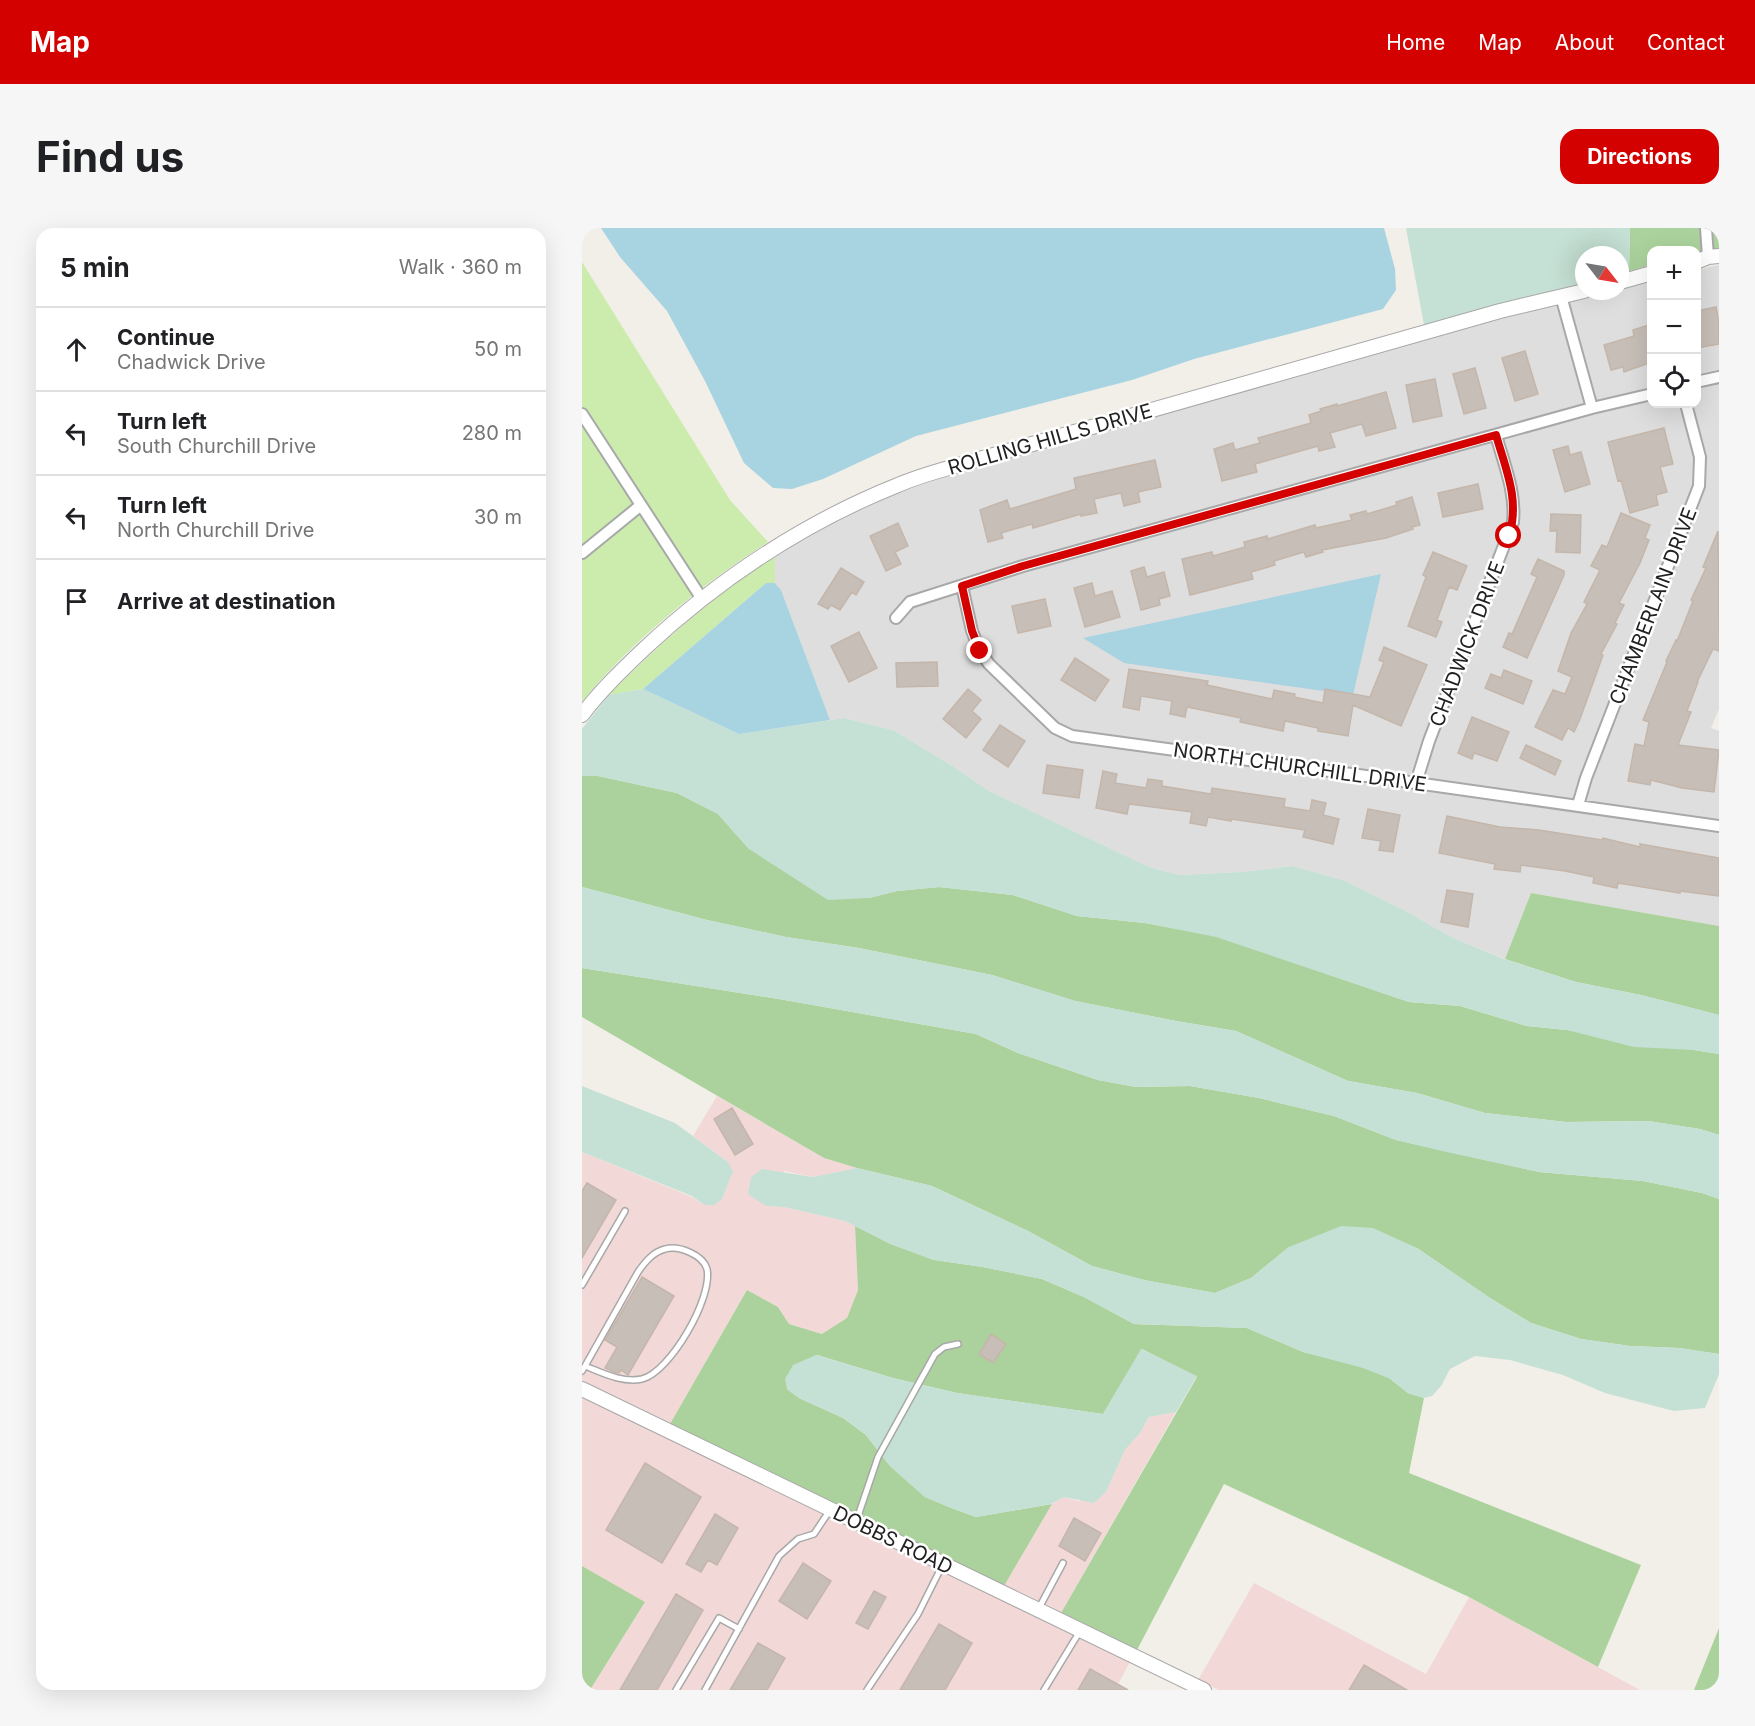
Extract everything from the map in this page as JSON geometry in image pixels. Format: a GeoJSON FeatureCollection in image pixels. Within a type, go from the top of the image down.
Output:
{"type":"FeatureCollection","features":[{"type":"Feature","properties":{"kind":"street"},"geometry":{"type":"LineString","coordinates":[[1706,228],[1708,259]]}},
{"type":"Feature","properties":{"kind":"street"},"geometry":{"type":"LineString","coordinates":[[1629,279],[1647,274]]}},
{"type":"Feature","properties":{"kind":"street","name":"ROLLING HILLS DRIVE"},"geometry":{"type":"LineString","coordinates":[[582,716],[594,700],[660,634],[742,568],[827,517],[900,484],[976,459],[1500,311],[1575,293]]}},
{"type":"Feature","properties":{"kind":"street"},"geometry":{"type":"LineString","coordinates":[[1561,296],[1592,408]]}},
{"type":"Feature","properties":{"kind":"street"},"geometry":{"type":"LineString","coordinates":[[1701,381],[1719,377]]}},
{"type":"Feature","properties":{"kind":"street"},"geometry":{"type":"LineString","coordinates":[[896,618],[910,602],[1023,566],[1592,408],[1647,395]]}},
{"type":"Feature","properties":{"kind":"street","name":"CHAMBERLAIN DRIVE"},"geometry":{"type":"LineString","coordinates":[[1578,805],[1586,778],[1699,486],[1700,457],[1687,408]]}},
{"type":"Feature","properties":{"kind":"street"},"geometry":{"type":"LineString","coordinates":[[582,414],[702,599]]}},
{"type":"Feature","properties":{"kind":"street","name":"CHADWICK DRIVE"},"geometry":{"type":"LineString","coordinates":[[1416,783],[1429,741],[1514,522],[1513,493],[1496,435]]}},
{"type":"Feature","properties":{"kind":"street"},"geometry":{"type":"LineString","coordinates":[[582,553],[641,505]]}},
{"type":"Feature","properties":{"kind":"street","name":"NORTH CHURCHILL DRIVE"},"geometry":{"type":"LineString","coordinates":[[962,586],[972,631],[980,651],[989,664],[1055,728],[1072,736],[1719,826]]}},
{"type":"Feature","properties":{"kind":"street","name":"DOBBS ROAD"},"geometry":{"type":"LineString","coordinates":[[582,1389],[1204,1690]]}},
{"type":"Feature","properties":{"kind":"lane"},"geometry":{"type":"LineString","coordinates":[[582,1285],[625,1211]]}},
{"type":"Feature","properties":{"kind":"lane"},"geometry":{"type":"LineString","coordinates":[[667,1248],[687,1251],[702,1259],[708,1280],[705,1297],[681,1342],[660,1368],[644,1378],[630,1380],[583,1368],[644,1263],[654,1254],[667,1248]]}},
{"type":"Feature","properties":{"kind":"lane"},"geometry":{"type":"LineString","coordinates":[[856,1522],[878,1457],[935,1354],[944,1347],[958,1344]]}},
{"type":"Feature","properties":{"kind":"lane"},"geometry":{"type":"LineString","coordinates":[[705,1690],[779,1556],[798,1539],[814,1534],[831,1509]]}},
{"type":"Feature","properties":{"kind":"lane"},"geometry":{"type":"LineString","coordinates":[[1038,1610],[1063,1563]]}},
{"type":"Feature","properties":{"kind":"lane"},"geometry":{"type":"LineString","coordinates":[[867,1690],[918,1614],[943,1564]]}},
{"type":"Feature","properties":{"kind":"lane"},"geometry":{"type":"LineString","coordinates":[[676,1690],[719,1618],[739,1629]]}},
{"type":"Feature","properties":{"kind":"lane"},"geometry":{"type":"LineString","coordinates":[[1044,1690],[1081,1630]]}},
{"type":"Feature","properties":{"kind":"shaded area"},"geometry":{"type":"Polygon","coordinates":[[[1719,265],[1719,709],[1711,728],[1719,731],[1719,926],[1531,893],[1505,959],[1451,937],[1404,910],[1343,880],[1292,866],[1242,872],[1180,875],[1149,867],[989,791],[893,730],[845,718],[830,720],[781,590],[775,583],[775,556],[831,523],[903,491],[979,466],[1502,318],[1575,300],[1629,300],[1629,287],[1647,282],[1647,408],[1701,408],[1701,269],[1719,265]]]}},
{"type":"Feature","properties":{"kind":"shaded area"},"geometry":{"type":"Polygon","coordinates":[[[717,1096],[824,1158],[857,1168],[813,1177],[784,1171],[766,1206],[784,1207],[845,1221],[855,1226],[858,1290],[847,1318],[823,1334],[789,1324],[778,1307],[747,1290],[670,1424],[582,1381],[582,1152],[692,1197],[704,1205],[728,1162],[693,1136],[717,1096]]]}},
{"type":"Feature","properties":{"kind":"shaded area"},"geometry":{"type":"Polygon","coordinates":[[[582,1396],[1130,1662],[1115,1690],[590,1690],[645,1602],[582,1566],[582,1396]]]}},
{"type":"Feature","properties":{"kind":"shaded area"},"geometry":{"type":"Polygon","coordinates":[[[1176,1412],[1061,1613],[1004,1586],[1052,1504],[1064,1497],[1079,1501],[1106,1492],[1125,1450],[1140,1433],[1149,1417],[1176,1412]]]}},
{"type":"Feature","properties":{"kind":"shaded area"},"geometry":{"type":"Polygon","coordinates":[[[1254,1583],[1426,1674],[1469,1597],[1640,1690],[1219,1690],[1198,1680],[1254,1583]]]}},
{"type":"Feature","properties":{"kind":"green space"},"geometry":{"type":"Polygon","coordinates":[[[1406,228],[1630,228],[1629,271],[1629,246],[1575,246],[1575,285],[1424,325],[1406,228]]]}},
{"type":"Feature","properties":{"kind":"green space"},"geometry":{"type":"Polygon","coordinates":[[[1630,228],[1719,228],[1719,249],[1701,253],[1701,246],[1647,246],[1647,266],[1629,271],[1630,228]]]}},
{"type":"Feature","properties":{"kind":"green space"},"geometry":{"type":"Polygon","coordinates":[[[582,262],[730,500],[768,542],[693,595],[669,615],[622,658],[582,702],[582,262]]]}},
{"type":"Feature","properties":{"kind":"green space"},"geometry":{"type":"Polygon","coordinates":[[[775,556],[775,583],[766,583],[643,689],[609,695],[688,621],[730,587],[775,556]]]}},
{"type":"Feature","properties":{"kind":"green space"},"geometry":{"type":"Polygon","coordinates":[[[643,689],[739,734],[844,718],[893,730],[989,791],[1149,867],[1180,875],[1242,872],[1292,866],[1343,880],[1404,910],[1451,937],[1504,959],[1576,982],[1641,995],[1719,1015],[1719,1054],[1694,1050],[1634,1047],[1567,1030],[1527,1026],[1460,1006],[1409,1002],[1216,937],[1145,923],[1077,916],[1013,895],[939,887],[897,891],[869,898],[828,900],[749,849],[718,814],[677,793],[598,776],[582,776],[582,729],[609,695],[643,689]]]}},
{"type":"Feature","properties":{"kind":"green space"},"geometry":{"type":"Polygon","coordinates":[[[582,776],[598,776],[677,793],[718,814],[749,849],[869,898],[897,891],[939,887],[1013,895],[1077,916],[1145,923],[1216,936],[1409,1002],[1460,1006],[1527,1026],[1567,1030],[1719,1054],[1719,1135],[1700,1129],[1648,1121],[1566,1122],[1485,1113],[1417,1093],[1348,1081],[1236,1031],[1075,1001],[992,975],[707,920],[582,887],[582,776]]]}},
{"type":"Feature","properties":{"kind":"green space"},"geometry":{"type":"Polygon","coordinates":[[[582,887],[707,920],[992,975],[1076,1001],[1236,1031],[1348,1081],[1417,1093],[1485,1113],[1566,1122],[1648,1121],[1700,1129],[1719,1135],[1719,1199],[1702,1193],[1643,1181],[1539,1172],[1442,1151],[1396,1140],[1334,1116],[1259,1098],[1190,1086],[1136,1087],[1098,1080],[1018,1053],[976,1034],[779,999],[582,968],[582,887]]]}},
{"type":"Feature","properties":{"kind":"green space"},"geometry":{"type":"Polygon","coordinates":[[[1531,893],[1719,926],[1719,1015],[1641,995],[1576,982],[1505,959],[1531,893]]]}},
{"type":"Feature","properties":{"kind":"green space"},"geometry":{"type":"Polygon","coordinates":[[[582,968],[779,999],[976,1034],[1018,1053],[1098,1080],[1136,1087],[1190,1086],[1259,1098],[1334,1116],[1396,1140],[1539,1172],[1643,1181],[1702,1193],[1719,1199],[1719,1354],[1581,1339],[1531,1323],[1417,1248],[1289,1247],[1251,1278],[1215,1293],[1144,1280],[1092,1266],[1028,1231],[932,1186],[824,1158],[582,1017],[582,968]]]}},
{"type":"Feature","properties":{"kind":"green space"},"geometry":{"type":"Polygon","coordinates":[[[582,1086],[675,1123],[728,1162],[733,1171],[722,1199],[714,1205],[704,1205],[692,1196],[582,1152],[582,1086]]]}},
{"type":"Feature","properties":{"kind":"green space"},"geometry":{"type":"Polygon","coordinates":[[[857,1168],[932,1186],[1028,1231],[1092,1266],[1144,1280],[1215,1293],[1251,1278],[1289,1247],[1341,1226],[1373,1228],[1417,1248],[1531,1323],[1581,1339],[1719,1354],[1719,1374],[1705,1408],[1674,1411],[1605,1393],[1563,1375],[1510,1360],[1475,1356],[1450,1369],[1441,1386],[1432,1396],[1424,1398],[1408,1393],[1389,1378],[1363,1368],[1303,1352],[1247,1328],[1134,1324],[1084,1297],[1042,1279],[934,1260],[890,1244],[845,1221],[784,1207],[766,1206],[748,1194],[751,1177],[762,1169],[813,1177],[857,1168]]]}},
{"type":"Feature","properties":{"kind":"green space"},"geometry":{"type":"Polygon","coordinates":[[[855,1226],[891,1244],[934,1260],[1042,1279],[1084,1297],[1134,1324],[1247,1328],[1303,1352],[1362,1367],[1389,1378],[1408,1393],[1424,1398],[1409,1473],[1641,1565],[1598,1667],[1469,1597],[1224,1484],[1137,1650],[1061,1613],[1197,1377],[1142,1349],[1103,1414],[957,1393],[893,1378],[817,1355],[787,1389],[799,1398],[843,1418],[866,1435],[890,1466],[925,1497],[976,1517],[1052,1504],[1004,1586],[670,1424],[747,1290],[778,1307],[789,1324],[822,1334],[847,1318],[858,1290],[855,1226]]]}},
{"type":"Feature","properties":{"kind":"green space"},"geometry":{"type":"Polygon","coordinates":[[[1141,1349],[1197,1376],[1176,1412],[1149,1417],[1140,1433],[1125,1450],[1106,1492],[1094,1503],[1064,1497],[1051,1504],[976,1517],[925,1497],[890,1466],[866,1435],[843,1418],[799,1398],[787,1389],[785,1379],[793,1365],[816,1355],[893,1378],[957,1393],[1103,1414],[1141,1349]]]}},
{"type":"Feature","properties":{"kind":"green space"},"geometry":{"type":"Polygon","coordinates":[[[582,1566],[645,1602],[590,1690],[582,1690],[582,1566]]]}},
{"type":"Feature","properties":{"kind":"green space"},"geometry":{"type":"Polygon","coordinates":[[[1719,1628],[1719,1690],[1694,1690],[1719,1628]]]}},
{"type":"Feature","properties":{"kind":"water"},"geometry":{"type":"Polygon","coordinates":[[[601,228],[1384,228],[1395,269],[1396,290],[1383,309],[1194,359],[1132,380],[916,436],[823,479],[792,489],[773,488],[744,463],[705,381],[667,311],[620,257],[601,228]]]}},
{"type":"Feature","properties":{"kind":"water"},"geometry":{"type":"Polygon","coordinates":[[[1381,574],[1353,695],[1124,663],[1083,638],[1381,574]]]}},
{"type":"Feature","properties":{"kind":"water"},"geometry":{"type":"Polygon","coordinates":[[[766,583],[775,583],[781,590],[830,720],[739,734],[643,689],[766,583]]]}},
{"type":"Feature","properties":{"kind":"building"},"geometry":{"type":"Polygon","coordinates":[[[1716,307],[1719,344],[1701,347],[1701,310],[1716,307]]]}},
{"type":"Feature","properties":{"kind":"building"},"geometry":{"type":"Polygon","coordinates":[[[1647,326],[1647,364],[1624,372],[1623,367],[1611,370],[1604,345],[1634,336],[1633,330],[1647,326]]]}},
{"type":"Feature","properties":{"kind":"building"},"geometry":{"type":"Polygon","coordinates":[[[1525,351],[1538,394],[1515,401],[1502,358],[1525,351]]]}},
{"type":"Feature","properties":{"kind":"building"},"geometry":{"type":"Polygon","coordinates":[[[1475,368],[1486,408],[1464,414],[1453,374],[1475,368]]]}},
{"type":"Feature","properties":{"kind":"building"},"geometry":{"type":"Polygon","coordinates":[[[1435,379],[1442,416],[1413,422],[1406,385],[1435,379]]]}},
{"type":"Feature","properties":{"kind":"building"},"geometry":{"type":"Polygon","coordinates":[[[1386,392],[1396,428],[1366,436],[1362,424],[1330,433],[1335,447],[1319,451],[1318,446],[1255,464],[1257,472],[1222,481],[1214,449],[1233,443],[1235,450],[1260,443],[1258,438],[1311,423],[1309,415],[1321,411],[1320,409],[1386,392]]]}},
{"type":"Feature","properties":{"kind":"building"},"geometry":{"type":"Polygon","coordinates":[[[1664,428],[1673,464],[1660,467],[1667,492],[1656,495],[1658,505],[1630,513],[1621,480],[1618,481],[1608,442],[1664,428]]]}},
{"type":"Feature","properties":{"kind":"building"},"geometry":{"type":"Polygon","coordinates":[[[1568,446],[1570,455],[1581,452],[1590,484],[1565,492],[1553,450],[1568,446]]]}},
{"type":"Feature","properties":{"kind":"building"},"geometry":{"type":"Polygon","coordinates":[[[1155,460],[1161,487],[1138,492],[1140,502],[1124,506],[1121,493],[1094,499],[1097,513],[1081,516],[1081,514],[1033,528],[1032,524],[1001,533],[1003,538],[988,542],[980,510],[1007,500],[1010,509],[1076,489],[1074,478],[1155,460]]]}},
{"type":"Feature","properties":{"kind":"building"},"geometry":{"type":"Polygon","coordinates":[[[1478,484],[1483,509],[1443,517],[1438,493],[1478,484]]]}},
{"type":"Feature","properties":{"kind":"building"},"geometry":{"type":"Polygon","coordinates":[[[1412,497],[1420,525],[1412,527],[1413,529],[1386,538],[1322,550],[1323,552],[1306,557],[1304,552],[1274,561],[1275,565],[1251,572],[1253,579],[1190,595],[1182,559],[1212,552],[1213,556],[1245,547],[1244,542],[1267,536],[1268,539],[1315,525],[1316,528],[1352,520],[1350,515],[1366,511],[1367,514],[1397,505],[1396,502],[1412,497]]]}},
{"type":"Feature","properties":{"kind":"building"},"geometry":{"type":"Polygon","coordinates":[[[1621,513],[1650,525],[1645,538],[1649,540],[1619,603],[1624,605],[1601,654],[1603,655],[1580,719],[1574,732],[1568,728],[1562,740],[1535,727],[1553,690],[1565,694],[1572,677],[1558,671],[1571,633],[1587,604],[1584,602],[1600,570],[1591,566],[1602,545],[1607,547],[1621,513]]]}},
{"type":"Feature","properties":{"kind":"building"},"geometry":{"type":"Polygon","coordinates":[[[1551,514],[1581,515],[1580,553],[1556,552],[1557,531],[1550,531],[1551,514]]]}},
{"type":"Feature","properties":{"kind":"building"},"geometry":{"type":"Polygon","coordinates":[[[898,523],[908,546],[895,552],[901,564],[886,571],[870,536],[898,523]]]}},
{"type":"Feature","properties":{"kind":"building"},"geometry":{"type":"Polygon","coordinates":[[[1718,531],[1719,651],[1713,649],[1697,682],[1687,711],[1691,712],[1678,745],[1719,750],[1714,792],[1682,788],[1651,780],[1650,785],[1628,781],[1635,744],[1644,746],[1649,722],[1643,720],[1693,601],[1691,600],[1706,568],[1703,567],[1718,531]]]}},
{"type":"Feature","properties":{"kind":"building"},"geometry":{"type":"Polygon","coordinates":[[[1433,552],[1467,566],[1457,590],[1449,587],[1437,620],[1442,622],[1436,637],[1408,626],[1426,577],[1423,575],[1433,552]]]}},
{"type":"Feature","properties":{"kind":"building"},"geometry":{"type":"Polygon","coordinates":[[[1538,559],[1564,571],[1564,575],[1527,658],[1503,647],[1509,633],[1512,634],[1537,577],[1531,574],[1538,559]]]}},
{"type":"Feature","properties":{"kind":"building"},"geometry":{"type":"Polygon","coordinates":[[[1144,567],[1147,577],[1164,572],[1170,596],[1159,599],[1160,605],[1141,610],[1131,571],[1144,567]]]}},
{"type":"Feature","properties":{"kind":"building"},"geometry":{"type":"Polygon","coordinates":[[[841,568],[864,582],[856,595],[852,592],[840,610],[831,605],[828,609],[818,604],[841,568]]]}},
{"type":"Feature","properties":{"kind":"building"},"geometry":{"type":"Polygon","coordinates":[[[1092,583],[1095,596],[1112,591],[1120,617],[1085,627],[1074,588],[1092,583]]]}},
{"type":"Feature","properties":{"kind":"building"},"geometry":{"type":"Polygon","coordinates":[[[1045,599],[1051,626],[1018,633],[1012,606],[1045,599]]]}},
{"type":"Feature","properties":{"kind":"building"},"geometry":{"type":"Polygon","coordinates":[[[859,632],[877,668],[849,682],[831,646],[859,632]]]}},
{"type":"Feature","properties":{"kind":"building"},"geometry":{"type":"Polygon","coordinates":[[[1384,647],[1427,665],[1401,726],[1353,705],[1348,736],[1318,731],[1318,728],[1285,721],[1283,731],[1240,722],[1241,718],[1187,707],[1185,717],[1170,714],[1172,701],[1141,696],[1139,710],[1123,707],[1129,669],[1208,681],[1207,685],[1272,699],[1274,690],[1323,703],[1325,689],[1370,697],[1384,662],[1379,660],[1384,647]]]}},
{"type":"Feature","properties":{"kind":"building"},"geometry":{"type":"Polygon","coordinates":[[[1075,658],[1109,680],[1095,701],[1061,680],[1075,658]]]}},
{"type":"Feature","properties":{"kind":"building"},"geometry":{"type":"Polygon","coordinates":[[[937,662],[938,686],[897,687],[896,663],[937,662]]]}},
{"type":"Feature","properties":{"kind":"building"},"geometry":{"type":"Polygon","coordinates":[[[1504,670],[1532,681],[1523,704],[1485,688],[1491,674],[1501,678],[1504,670]]]}},
{"type":"Feature","properties":{"kind":"building"},"geometry":{"type":"Polygon","coordinates":[[[968,689],[981,700],[972,711],[981,719],[966,738],[943,719],[968,689]]]}},
{"type":"Feature","properties":{"kind":"building"},"geometry":{"type":"Polygon","coordinates":[[[1472,717],[1509,732],[1497,761],[1474,753],[1472,759],[1458,753],[1472,717]]]}},
{"type":"Feature","properties":{"kind":"building"},"geometry":{"type":"Polygon","coordinates":[[[1000,725],[1025,741],[1008,767],[983,750],[1000,725]]]}},
{"type":"Feature","properties":{"kind":"building"},"geometry":{"type":"Polygon","coordinates":[[[1526,745],[1561,761],[1555,775],[1520,758],[1526,745]]]}},
{"type":"Feature","properties":{"kind":"building"},"geometry":{"type":"Polygon","coordinates":[[[1047,765],[1083,770],[1079,798],[1043,793],[1047,765]]]}},
{"type":"Feature","properties":{"kind":"building"},"geometry":{"type":"Polygon","coordinates":[[[1103,771],[1117,774],[1115,783],[1146,788],[1148,779],[1162,781],[1162,786],[1211,794],[1212,788],[1285,799],[1284,807],[1310,811],[1312,800],[1326,803],[1323,815],[1339,819],[1333,844],[1303,837],[1305,830],[1231,819],[1231,821],[1208,817],[1206,826],[1190,823],[1192,812],[1129,804],[1127,814],[1096,808],[1103,771]]]}},
{"type":"Feature","properties":{"kind":"building"},"geometry":{"type":"Polygon","coordinates":[[[1368,809],[1400,815],[1393,852],[1379,850],[1381,841],[1362,838],[1368,809]]]}},
{"type":"Feature","properties":{"kind":"building"},"geometry":{"type":"Polygon","coordinates":[[[1447,816],[1500,827],[1539,830],[1602,840],[1603,838],[1640,847],[1640,844],[1719,858],[1719,896],[1680,891],[1680,893],[1618,883],[1617,888],[1593,883],[1594,877],[1565,871],[1521,865],[1520,872],[1494,869],[1495,864],[1439,853],[1447,816]]]}},
{"type":"Feature","properties":{"kind":"building"},"geometry":{"type":"Polygon","coordinates":[[[1447,890],[1473,894],[1468,927],[1441,922],[1447,890]]]}},
{"type":"Feature","properties":{"kind":"building"},"geometry":{"type":"Polygon","coordinates":[[[732,1108],[753,1144],[735,1155],[714,1119],[732,1108]]]}},
{"type":"Feature","properties":{"kind":"building"},"geometry":{"type":"Polygon","coordinates":[[[587,1183],[616,1200],[582,1258],[582,1191],[587,1183]]]}},
{"type":"Feature","properties":{"kind":"building"},"geometry":{"type":"Polygon","coordinates":[[[642,1277],[674,1296],[628,1375],[621,1370],[619,1373],[614,1372],[605,1368],[617,1347],[605,1340],[642,1277]]]}},
{"type":"Feature","properties":{"kind":"building"},"geometry":{"type":"Polygon","coordinates":[[[991,1334],[1006,1344],[993,1363],[979,1354],[991,1334]]]}},
{"type":"Feature","properties":{"kind":"building"},"geometry":{"type":"Polygon","coordinates":[[[645,1463],[701,1497],[662,1563],[606,1530],[645,1463]]]}},
{"type":"Feature","properties":{"kind":"building"},"geometry":{"type":"Polygon","coordinates":[[[715,1514],[738,1528],[717,1565],[708,1560],[701,1572],[686,1564],[715,1514]]]}},
{"type":"Feature","properties":{"kind":"building"},"geometry":{"type":"Polygon","coordinates":[[[1074,1518],[1101,1533],[1085,1561],[1059,1546],[1074,1518]]]}},
{"type":"Feature","properties":{"kind":"building"},"geometry":{"type":"Polygon","coordinates":[[[803,1563],[831,1581],[807,1619],[779,1601],[803,1563]]]}},
{"type":"Feature","properties":{"kind":"building"},"geometry":{"type":"Polygon","coordinates":[[[874,1591],[886,1597],[868,1629],[856,1623],[874,1591]]]}},
{"type":"Feature","properties":{"kind":"building"},"geometry":{"type":"Polygon","coordinates":[[[676,1594],[703,1610],[657,1690],[620,1690],[676,1594]]]}},
{"type":"Feature","properties":{"kind":"building"},"geometry":{"type":"Polygon","coordinates":[[[939,1624],[972,1643],[945,1690],[900,1690],[939,1624]]]}},
{"type":"Feature","properties":{"kind":"building"},"geometry":{"type":"Polygon","coordinates":[[[758,1643],[785,1658],[767,1690],[730,1690],[758,1643]]]}},
{"type":"Feature","properties":{"kind":"building"},"geometry":{"type":"Polygon","coordinates":[[[1364,1665],[1407,1690],[1349,1690],[1364,1665]]]}},
{"type":"Feature","properties":{"kind":"building"},"geometry":{"type":"Polygon","coordinates":[[[1090,1669],[1128,1690],[1078,1690],[1090,1669]]]}},
{"type":"Feature","properties":{"kind":"route"},"geometry":{"type":"LineString","coordinates":[[980,651],[972,631],[962,586],[1023,566],[1496,435],[1515,507],[1514,522],[1509,536]]}}]}
